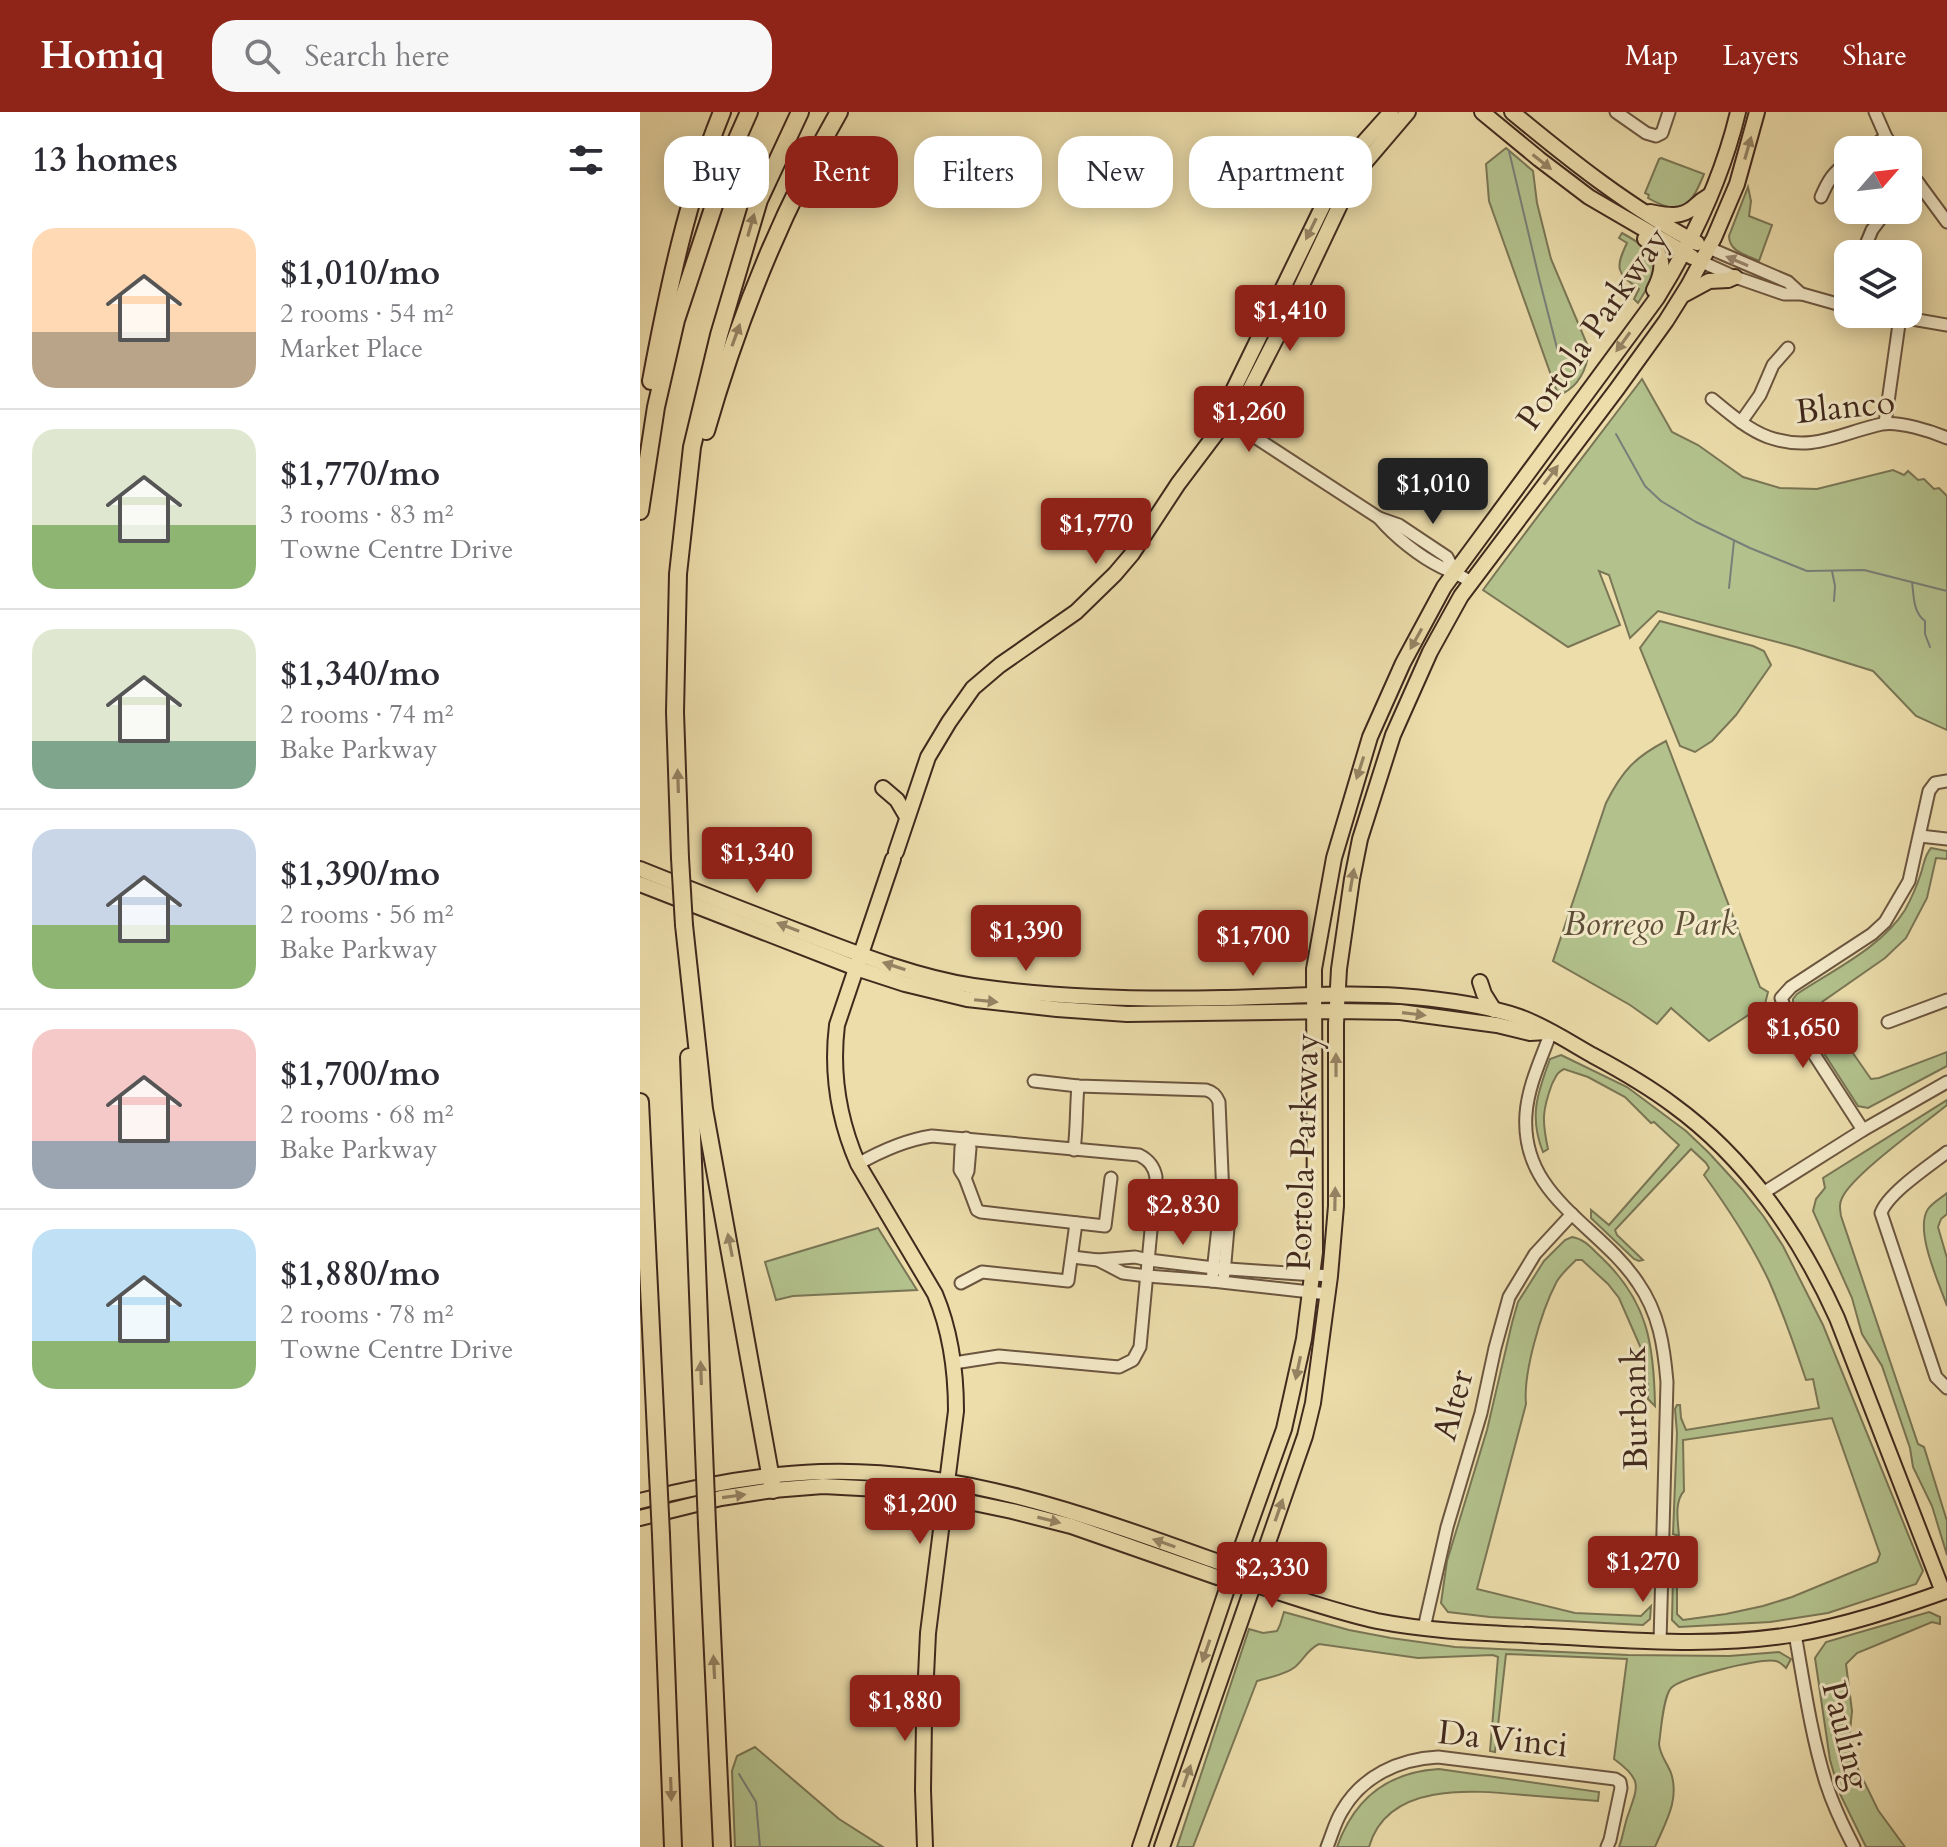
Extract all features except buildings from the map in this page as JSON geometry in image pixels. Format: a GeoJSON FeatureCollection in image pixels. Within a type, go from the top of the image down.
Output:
{"type":"FeatureCollection","features":[{"type":"Feature","properties":{"kind":"highway"},"geometry":{"type":"LineString","coordinates":[[640,486],[650,388],[676,258],[704,156],[722,112]]}},
{"type":"Feature","properties":{"kind":"highway"},"geometry":{"type":"LineString","coordinates":[[640,511],[656,407],[676,320],[733,148],[749,112]]}},
{"type":"Feature","properties":{"kind":"highway"},"geometry":{"type":"LineString","coordinates":[[722,1847],[680,858],[675,712],[678,574],[692,447],[719,335],[759,200],[800,112]]}},
{"type":"Feature","properties":{"kind":"highway"},"geometry":{"type":"LineString","coordinates":[[678,574],[707,430],[735,339],[777,233],[839,112]]}},
{"type":"Feature","properties":{"kind":"highway"},"geometry":{"type":"LineString","coordinates":[[684,925],[704,1109],[772,1483]]}},
{"type":"Feature","properties":{"kind":"highway"},"geometry":{"type":"LineString","coordinates":[[640,1102],[673,1847]]}},
{"type":"Feature","properties":{"kind":"main road"},"geometry":{"type":"LineString","coordinates":[[1227,419],[1229,399],[1334,183],[1348,160],[1391,112]]}},
{"type":"Feature","properties":{"kind":"main road"},"geometry":{"type":"LineString","coordinates":[[925,1847],[923,1790],[928,1633],[956,1411],[954,1363],[948,1329],[935,1294],[858,1164],[844,1130],[834,1079],[837,1025],[928,757],[949,722],[973,688],[1000,665],[1076,612],[1132,554],[1178,484],[1227,419],[1243,403],[1346,192],[1362,166],[1408,112]]}},
{"type":"Feature","properties":{"kind":"main road"},"geometry":{"type":"LineString","coordinates":[[1482,112],[1562,177],[1619,216],[1684,254],[1705,255]]}},
{"type":"Feature","properties":{"kind":"main road"},"geometry":{"type":"LineString","coordinates":[[1512,112],[1602,183],[1691,240],[1705,255]]}},
{"type":"Feature","properties":{"kind":"main road","name":"Portola Parkway"},"geometry":{"type":"LineString","coordinates":[[1140,1847],[1284,1429],[1304,1339],[1315,1252],[1314,969],[1334,858],[1370,737],[1403,663],[1444,587],[1657,298],[1684,254],[1711,195],[1738,112]]}},
{"type":"Feature","properties":{"kind":"main road","name":"Portola Parkway"},"geometry":{"type":"LineString","coordinates":[[1162,1847],[1305,1436],[1313,1403],[1336,1206],[1337,995],[1360,839],[1393,735],[1430,652],[1471,582],[1682,297],[1737,184],[1757,112]]}},
{"type":"Feature","properties":{"kind":"main road"},"geometry":{"type":"LineString","coordinates":[[1644,211],[1677,215],[1711,195]]}},
{"type":"Feature","properties":{"kind":"main road"},"geometry":{"type":"LineString","coordinates":[[1619,216],[1623,225],[1648,240],[1660,256],[1661,274],[1650,296],[1649,307]]}},
{"type":"Feature","properties":{"kind":"main road"},"geometry":{"type":"LineString","coordinates":[[1682,297],[1709,281],[1735,277]]}},
{"type":"Feature","properties":{"kind":"main road"},"geometry":{"type":"LineString","coordinates":[[907,817],[897,800],[883,788],[899,790],[918,785]]}},
{"type":"Feature","properties":{"kind":"main road"},"geometry":{"type":"LineString","coordinates":[[640,869],[905,984],[967,999],[1127,1014],[1400,1012],[1497,1025],[1530,1033],[1551,1032]]}},
{"type":"Feature","properties":{"kind":"main road"},"geometry":{"type":"LineString","coordinates":[[640,884],[859,962],[969,985],[1060,996],[1133,1000],[1400,996],[1470,1004],[1523,1018],[1551,1032],[1639,1081],[1676,1106],[1731,1157],[1763,1193],[1804,1253],[1827,1295],[1945,1598],[1795,1634],[1726,1640],[1660,1642],[1475,1634],[1378,1621],[1332,1609],[1231,1577],[1221,1563],[1075,1512],[1023,1498],[946,1489],[903,1475],[836,1472],[640,1501]]}},
{"type":"Feature","properties":{"kind":"main road"},"geometry":{"type":"LineString","coordinates":[[1480,982],[1494,1010]]}},
{"type":"Feature","properties":{"kind":"main road"},"geometry":{"type":"LineString","coordinates":[[1057,1009],[1085,1004],[1118,1005],[1133,1000]]}},
{"type":"Feature","properties":{"kind":"main road"},"geometry":{"type":"LineString","coordinates":[[1470,1004],[1491,1015],[1511,1020],[1530,1033]]}},
{"type":"Feature","properties":{"kind":"main road"},"geometry":{"type":"LineString","coordinates":[[640,1518],[772,1483]]}},
{"type":"Feature","properties":{"kind":"street"},"geometry":{"type":"LineString","coordinates":[[1616,112],[1646,133],[1656,136],[1662,133],[1669,112]]}},
{"type":"Feature","properties":{"kind":"street"},"geometry":{"type":"LineString","coordinates":[[1875,112],[1886,136]]}},
{"type":"Feature","properties":{"kind":"street"},"geometry":{"type":"LineString","coordinates":[[1821,197],[1834,173]]}},
{"type":"Feature","properties":{"kind":"street"},"geometry":{"type":"LineString","coordinates":[[1922,188],[1947,222]]}},
{"type":"Feature","properties":{"kind":"street"},"geometry":{"type":"LineString","coordinates":[[1705,255],[1735,277],[1784,294],[1802,294],[1834,302]]}},
{"type":"Feature","properties":{"kind":"street"},"geometry":{"type":"LineString","coordinates":[[1705,255],[1788,282],[1802,294]]}},
{"type":"Feature","properties":{"kind":"street"},"geometry":{"type":"LineString","coordinates":[[1922,321],[1947,325]]}},
{"type":"Feature","properties":{"kind":"street"},"geometry":{"type":"LineString","coordinates":[[1885,423],[1898,328]]}},
{"type":"Feature","properties":{"kind":"street"},"geometry":{"type":"LineString","coordinates":[[1741,422],[1760,395],[1773,365],[1788,348]]}},
{"type":"Feature","properties":{"kind":"street","name":"Blanco"},"geometry":{"type":"LineString","coordinates":[[1712,399],[1741,422],[1766,436],[1786,442],[1807,444],[1885,423],[1928,429],[1947,438]]}},
{"type":"Feature","properties":{"kind":"street"},"geometry":{"type":"LineString","coordinates":[[1227,419],[1379,518],[1392,534],[1441,567],[1471,582]]}},
{"type":"Feature","properties":{"kind":"street"},"geometry":{"type":"LineString","coordinates":[[1863,1130],[1786,1011],[1781,998],[1791,987],[1872,934],[1885,922],[1909,881],[1929,791],[1933,785],[1947,781]]}},
{"type":"Feature","properties":{"kind":"street"},"geometry":{"type":"LineString","coordinates":[[1920,836],[1947,839]]}},
{"type":"Feature","properties":{"kind":"street"},"geometry":{"type":"LineString","coordinates":[[1888,1022],[1947,1000]]}},
{"type":"Feature","properties":{"kind":"street","name":"Burbank"},"geometry":{"type":"LineString","coordinates":[[1551,1032],[1528,1094],[1526,1130],[1532,1160],[1541,1180],[1621,1261],[1639,1284],[1650,1303],[1665,1350],[1667,1382],[1660,1642]]}},
{"type":"Feature","properties":{"kind":"street"},"geometry":{"type":"LineString","coordinates":[[1034,1081],[1212,1092],[1219,1102],[1224,1220],[1228,1228],[1218,1275]]}},
{"type":"Feature","properties":{"kind":"street"},"geometry":{"type":"LineString","coordinates":[[1763,1193],[1947,1082]]}},
{"type":"Feature","properties":{"kind":"street"},"geometry":{"type":"LineString","coordinates":[[1071,1149],[1078,1086]]}},
{"type":"Feature","properties":{"kind":"street"},"geometry":{"type":"LineString","coordinates":[[858,1164],[891,1147],[932,1136],[1139,1155],[1151,1164],[1156,1177],[1149,1260],[1140,1347],[1133,1360],[1119,1367],[999,1356],[954,1363]]}},
{"type":"Feature","properties":{"kind":"street"},"geometry":{"type":"LineString","coordinates":[[966,1141],[970,1148],[965,1178],[977,1210],[1105,1226],[1111,1178]]}},
{"type":"Feature","properties":{"kind":"street"},"geometry":{"type":"LineString","coordinates":[[1947,1152],[1910,1181],[1881,1213],[1936,1377],[1947,1388]]}},
{"type":"Feature","properties":{"kind":"street","name":"Alter"},"geometry":{"type":"LineString","coordinates":[[1424,1628],[1447,1527],[1481,1413],[1509,1297],[1535,1254],[1572,1214]]}},
{"type":"Feature","properties":{"kind":"street"},"geometry":{"type":"LineString","coordinates":[[961,1283],[982,1272],[1068,1281],[1076,1223]]}},
{"type":"Feature","properties":{"kind":"street"},"geometry":{"type":"LineString","coordinates":[[1072,1257],[1135,1257],[1328,1294]]}},
{"type":"Feature","properties":{"kind":"street"},"geometry":{"type":"LineString","coordinates":[[1104,1259],[1123,1273],[1147,1276],[1330,1276]]}},
{"type":"Feature","properties":{"kind":"street","name":"Pauling"},"geometry":{"type":"LineString","coordinates":[[1795,1634],[1818,1753],[1838,1814],[1854,1847]]}},
{"type":"Feature","properties":{"kind":"street","name":"Da Vinci"},"geometry":{"type":"LineString","coordinates":[[1327,1847],[1341,1812],[1355,1794],[1378,1774],[1394,1765],[1419,1758],[1452,1757],[1615,1779],[1620,1782],[1621,1788],[1607,1847]]}},
{"type":"Feature","properties":{"kind":"green space"},"geometry":{"type":"Polygon","coordinates":[[[1506,148],[1533,171],[1537,203],[1551,259],[1589,349],[1582,376],[1562,394],[1557,392],[1489,201],[1486,164],[1506,148]]]}},
{"type":"Feature","properties":{"kind":"green space"},"geometry":{"type":"Polygon","coordinates":[[[1661,158],[1704,174],[1695,194],[1684,206],[1677,208],[1660,204],[1645,193],[1661,158]]]}},
{"type":"Feature","properties":{"kind":"green space"},"geometry":{"type":"Polygon","coordinates":[[[1748,187],[1751,201],[1749,216],[1772,225],[1759,261],[1732,246],[1729,236],[1748,187]]]}},
{"type":"Feature","properties":{"kind":"green space"},"geometry":{"type":"Polygon","coordinates":[[[1622,233],[1645,248],[1654,262],[1651,279],[1638,303],[1634,299],[1639,289],[1626,279],[1620,269],[1627,243],[1619,238],[1622,233]]]}},
{"type":"Feature","properties":{"kind":"green space"},"geometry":{"type":"Polygon","coordinates":[[[1642,379],[1672,432],[1698,445],[1743,477],[1780,488],[1817,489],[1893,470],[1904,475],[1908,471],[1918,480],[1924,479],[1934,489],[1939,488],[1947,496],[1947,730],[1916,716],[1873,671],[1796,647],[1658,611],[1630,638],[1609,575],[1599,571],[1620,625],[1568,647],[1483,590],[1642,379]]]}},
{"type":"Feature","properties":{"kind":"green space"},"geometry":{"type":"Polygon","coordinates":[[[1660,621],[1753,646],[1764,651],[1771,665],[1736,715],[1712,741],[1695,752],[1680,746],[1640,648],[1660,621]]]}},
{"type":"Feature","properties":{"kind":"green space","name":"Borrego Park"},"geometry":{"type":"Polygon","coordinates":[[[1666,741],[1760,987],[1768,992],[1765,1004],[1709,1041],[1671,1008],[1657,1024],[1553,961],[1606,803],[1630,766],[1666,741]]]}},
{"type":"Feature","properties":{"kind":"green space"},"geometry":{"type":"Polygon","coordinates":[[[1931,848],[1947,851],[1947,859],[1936,858],[1927,898],[1906,938],[1885,958],[1820,1006],[1871,1079],[1947,1052],[1947,1066],[1868,1108],[1858,1106],[1793,1006],[1793,999],[1870,947],[1895,923],[1911,898],[1931,848]]]}},
{"type":"Feature","properties":{"kind":"green space"},"geometry":{"type":"Polygon","coordinates":[[[1561,1055],[1627,1087],[1686,1131],[1742,1189],[1764,1217],[1783,1246],[1823,1325],[1923,1571],[1916,1584],[1828,1613],[1770,1622],[1679,1627],[1672,1620],[1673,1577],[1677,1577],[1677,1614],[1683,1620],[1726,1614],[1792,1597],[1877,1562],[1880,1554],[1832,1418],[1683,1440],[1684,1491],[1678,1506],[1679,1536],[1673,1534],[1677,1405],[1680,1405],[1686,1430],[1819,1408],[1813,1379],[1806,1380],[1762,1267],[1739,1226],[1704,1175],[1709,1168],[1706,1163],[1691,1149],[1615,1230],[1643,1260],[1634,1259],[1591,1218],[1591,1210],[1609,1225],[1679,1145],[1625,1097],[1588,1077],[1564,1069],[1555,1077],[1546,1102],[1544,1123],[1548,1149],[1543,1152],[1536,1128],[1538,1095],[1550,1059],[1561,1055]]]}},
{"type":"Feature","properties":{"kind":"green space"},"geometry":{"type":"Polygon","coordinates":[[[1947,1100],[1947,1105],[1860,1176],[1842,1198],[1840,1207],[1918,1444],[1924,1447],[1947,1521],[1947,1555],[1932,1506],[1913,1467],[1910,1448],[1882,1366],[1862,1334],[1852,1298],[1813,1211],[1816,1199],[1825,1188],[1823,1178],[1947,1100]]]}},
{"type":"Feature","properties":{"kind":"green space"},"geometry":{"type":"Polygon","coordinates":[[[1947,1193],[1947,1214],[1938,1227],[1947,1258],[1947,1306],[1929,1257],[1924,1218],[1928,1209],[1947,1193]]]}},
{"type":"Feature","properties":{"kind":"green space"},"geometry":{"type":"Polygon","coordinates":[[[878,1228],[917,1290],[793,1296],[776,1300],[765,1262],[878,1228]]]}},
{"type":"Feature","properties":{"kind":"green space"},"geometry":{"type":"Polygon","coordinates":[[[1572,1237],[1585,1242],[1602,1258],[1630,1291],[1639,1308],[1650,1344],[1655,1406],[1648,1399],[1647,1362],[1619,1298],[1582,1260],[1576,1260],[1556,1283],[1539,1326],[1527,1376],[1526,1404],[1477,1589],[1575,1613],[1641,1616],[1651,1606],[1650,1619],[1643,1625],[1448,1612],[1441,1603],[1447,1561],[1487,1430],[1518,1302],[1544,1261],[1572,1237]]]}},
{"type":"Feature","properties":{"kind":"green space"},"geometry":{"type":"Polygon","coordinates":[[[1284,1612],[1349,1630],[1455,1647],[1628,1655],[1729,1656],[1779,1652],[1791,1659],[1786,1668],[1776,1661],[1755,1662],[1705,1674],[1671,1688],[1664,1706],[1659,1744],[1671,1773],[1673,1802],[1655,1847],[1619,1847],[1636,1790],[1634,1778],[1614,1759],[1627,1659],[1506,1654],[1495,1752],[1490,1751],[1498,1657],[1418,1658],[1319,1644],[1291,1670],[1257,1681],[1193,1847],[1177,1847],[1249,1629],[1263,1633],[1277,1631],[1284,1612]]]}},
{"type":"Feature","properties":{"kind":"green space"},"geometry":{"type":"Polygon","coordinates":[[[1929,1612],[1940,1617],[1940,1624],[1932,1622],[1857,1653],[1846,1664],[1852,1711],[1850,1731],[1858,1769],[1878,1810],[1905,1847],[1866,1847],[1840,1794],[1830,1760],[1815,1658],[1826,1642],[1929,1612]]]}},
{"type":"Feature","properties":{"kind":"green space"},"geometry":{"type":"Polygon","coordinates":[[[755,1747],[839,1819],[883,1847],[735,1847],[732,1771],[737,1756],[755,1747]]]}},
{"type":"Feature","properties":{"kind":"green space"},"geometry":{"type":"Polygon","coordinates":[[[1439,1769],[1599,1792],[1598,1801],[1480,1792],[1434,1795],[1412,1801],[1394,1811],[1379,1826],[1369,1847],[1337,1847],[1353,1815],[1375,1791],[1404,1776],[1439,1769]]]}},
{"type":"Feature","properties":{"kind":"waterway"},"geometry":{"type":"LineString","coordinates":[[1509,151],[1558,352]]}},
{"type":"Feature","properties":{"kind":"waterway"},"geometry":{"type":"LineString","coordinates":[[1616,434],[1645,486],[1661,501],[1750,548],[1807,571],[1864,570],[1947,591]]}},
{"type":"Feature","properties":{"kind":"waterway"},"geometry":{"type":"LineString","coordinates":[[1729,588],[1734,541]]}},
{"type":"Feature","properties":{"kind":"waterway"},"geometry":{"type":"LineString","coordinates":[[1832,571],[1834,601]]}},
{"type":"Feature","properties":{"kind":"waterway"},"geometry":{"type":"LineString","coordinates":[[1912,582],[1915,604],[1925,621],[1925,634],[1930,647]]}},
{"type":"Feature","properties":{"kind":"waterway"},"geometry":{"type":"LineString","coordinates":[[739,1774],[756,1802],[760,1847]]}}]}
